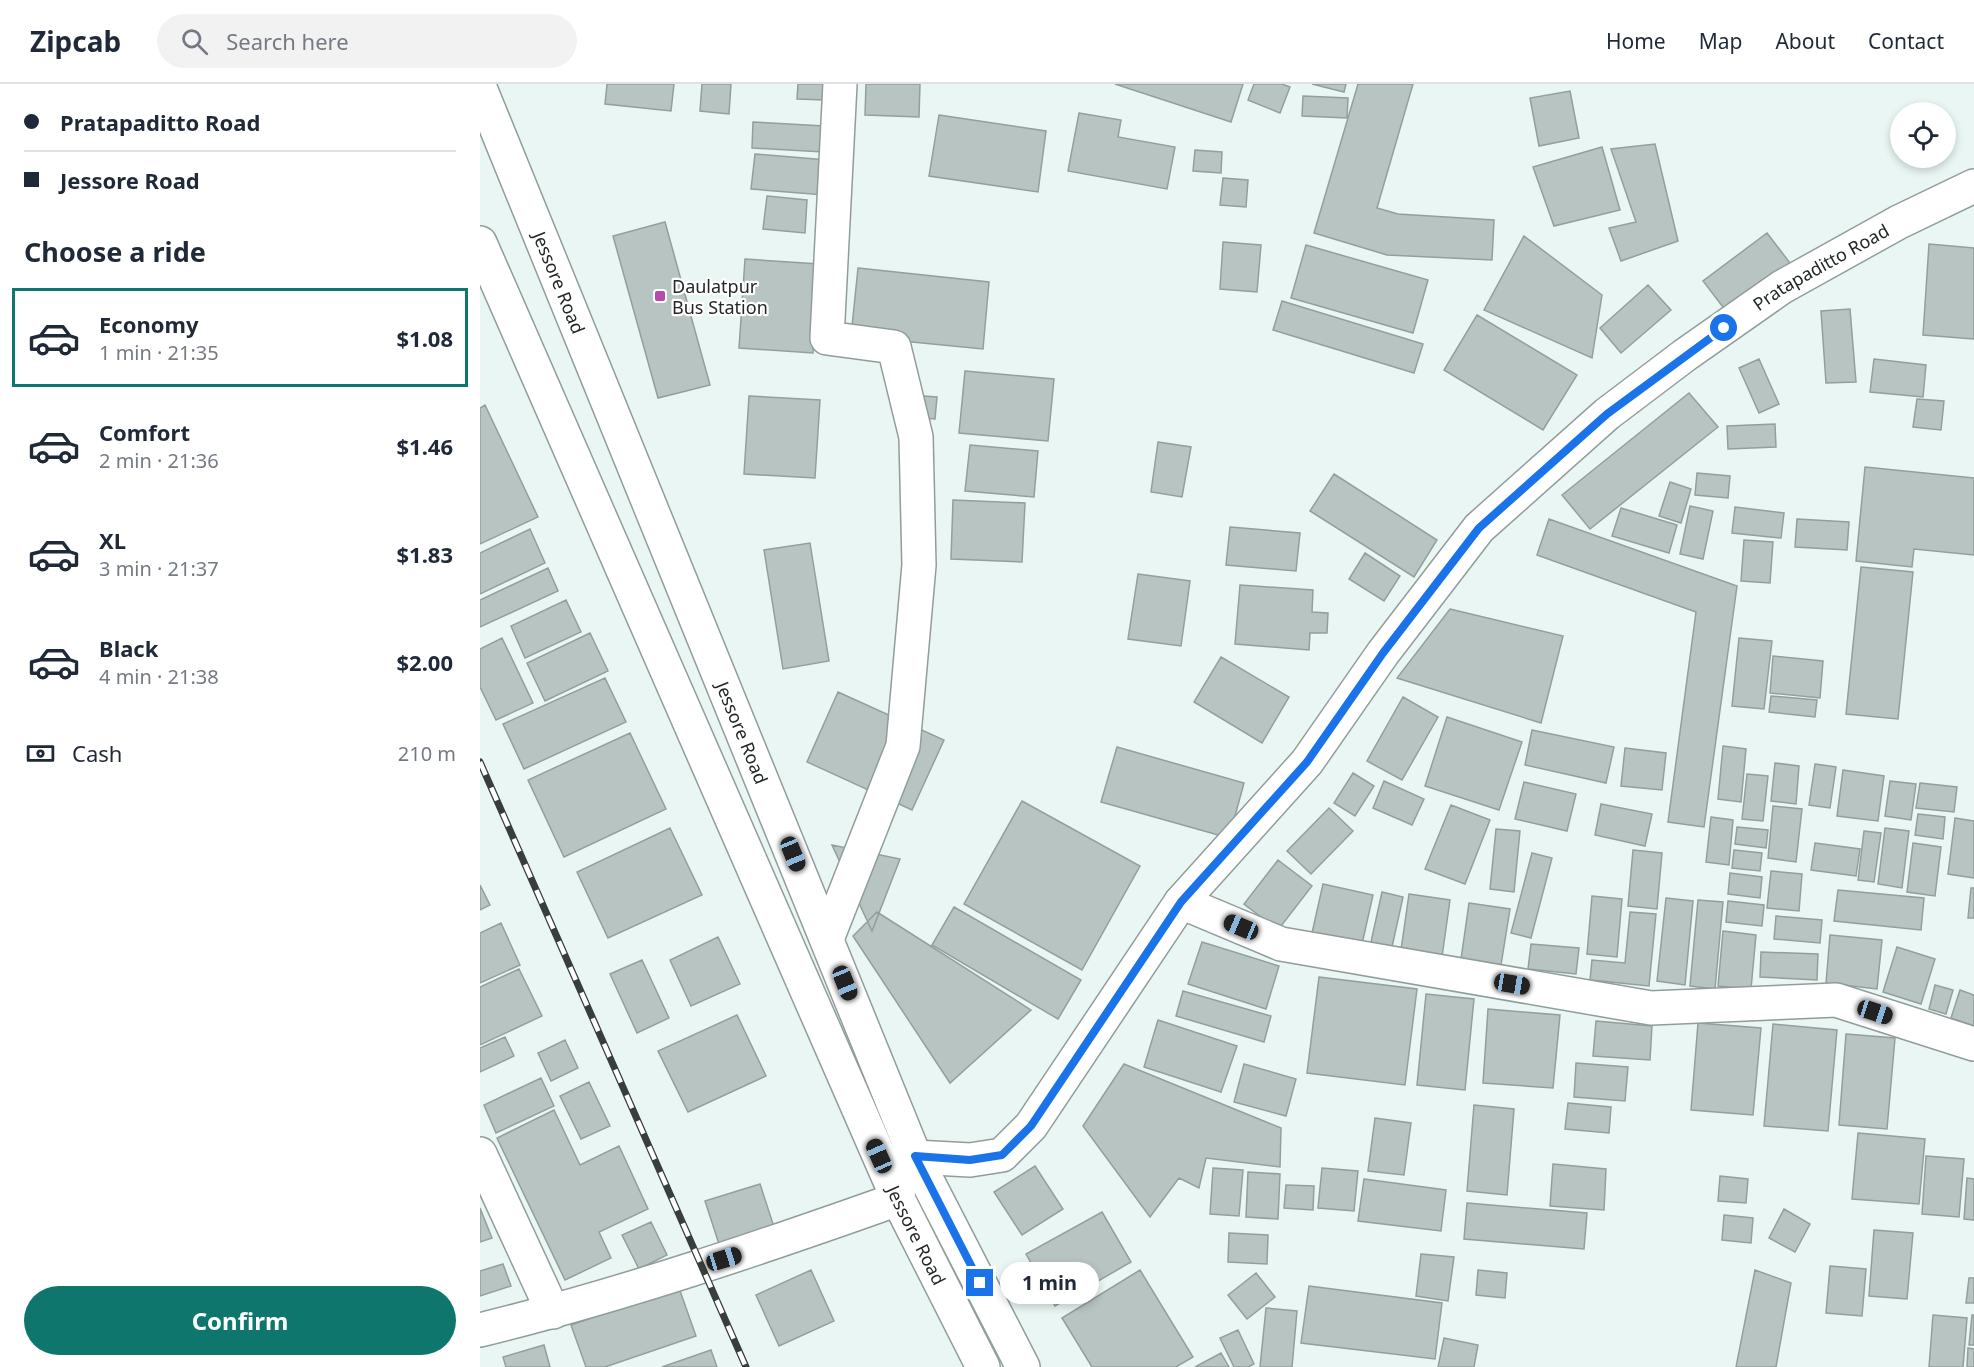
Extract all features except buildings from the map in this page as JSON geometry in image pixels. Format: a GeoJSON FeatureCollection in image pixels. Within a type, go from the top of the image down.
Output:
{"type":"FeatureCollection","features":[{"type":"Feature","properties":{"kind":"main road"},"geometry":{"type":"LineString","coordinates":[[827,939],[903,746],[919,565],[916,436],[894,347],[827,338],[840,84]]}},
{"type":"Feature","properties":{"kind":"main road","name":"Jessore Road"},"geometry":{"type":"LineString","coordinates":[[480,88],[915,1156],[1023,1367]]}},
{"type":"Feature","properties":{"kind":"main road","name":"Pratapaditto Road"},"geometry":{"type":"LineString","coordinates":[[915,1156],[970,1160],[1002,1155],[1031,1126],[1181,902],[1307,762],[1383,653],[1479,528],[1607,414],[1685,355],[1782,287],[1899,222],[1974,186]]}},
{"type":"Feature","properties":{"kind":"main road","name":"Jessore Road"},"geometry":{"type":"LineString","coordinates":[[480,243],[898,1199],[983,1367]]}},
{"type":"Feature","properties":{"kind":"main road"},"geometry":{"type":"LineString","coordinates":[[1181,902],[1281,944],[1651,1008],[1836,1000],[1974,1044]]}},
{"type":"Feature","properties":{"kind":"main road"},"geometry":{"type":"LineString","coordinates":[[480,1154],[553,1312]]}},
{"type":"Feature","properties":{"kind":"main road"},"geometry":{"type":"LineString","coordinates":[[480,1330],[553,1312],[763,1247],[898,1199],[900,1164],[915,1156]]}},
{"type":"Feature","properties":{"kind":"railway"},"geometry":{"type":"LineString","coordinates":[[480,762],[746,1367]]}},
{"type":"Feature","properties":{"kind":"place","name":"Daulatpur Bus Station"},"geometry":{"type":"Point","coordinates":[660,296]}},
{"type":"Feature","properties":{"kind":"route"},"geometry":{"type":"LineString","coordinates":[[980,1283],[915,1156],[970,1160],[1002,1155],[1031,1126],[1181,902],[1307,762],[1383,653],[1479,528],[1607,414],[1724,328]]}}]}
